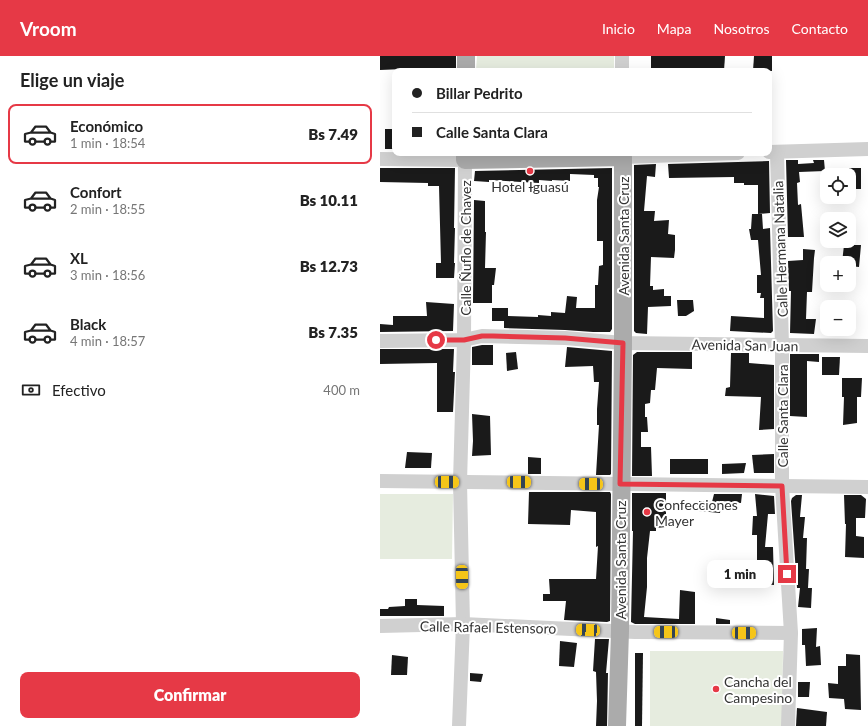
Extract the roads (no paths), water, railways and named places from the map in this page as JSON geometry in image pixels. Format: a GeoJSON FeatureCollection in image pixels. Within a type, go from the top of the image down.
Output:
{"type":"FeatureCollection","features":[{"type":"Feature","properties":{"kind":"main road"},"geometry":{"type":"LineString","coordinates":[[466,56],[466,68]]}},
{"type":"Feature","properties":{"kind":"main road"},"geometry":{"type":"LineString","coordinates":[[465,157],[544,156]]}},
{"type":"Feature","properties":{"kind":"main road","name":"Avenida Santa Cruz"},"geometry":{"type":"LineString","coordinates":[[618,726],[623,343],[623,156]]}},
{"type":"Feature","properties":{"kind":"street"},"geometry":{"type":"LineString","coordinates":[[622,56],[622,68]]}},
{"type":"Feature","properties":{"kind":"street"},"geometry":{"type":"LineString","coordinates":[[773,152],[868,149]]}},
{"type":"Feature","properties":{"kind":"street","name":"Calle Hermana Natalia"},"geometry":{"type":"LineString","coordinates":[[773,152],[782,346]]}},
{"type":"Feature","properties":{"kind":"street"},"geometry":{"type":"LineString","coordinates":[[380,159],[465,157]]}},
{"type":"Feature","properties":{"kind":"street","name":"Calle Ñuflo de Chavez"},"geometry":{"type":"LineString","coordinates":[[459,726],[463,624],[460,482],[464,340],[465,157]]}},
{"type":"Feature","properties":{"kind":"street","name":"Avenida San Juan"},"geometry":{"type":"LineString","coordinates":[[380,341],[464,340],[482,336],[515,336],[565,338],[623,343],[868,346]]}},
{"type":"Feature","properties":{"kind":"street","name":"Calle Santa Clara"},"geometry":{"type":"LineString","coordinates":[[782,346],[782,486],[791,633],[788,726]]}},
{"type":"Feature","properties":{"kind":"street"},"geometry":{"type":"LineString","coordinates":[[380,481],[868,487]]}},
{"type":"Feature","properties":{"kind":"street","name":"Calle Rafael Estensoro"},"geometry":{"type":"LineString","coordinates":[[380,626],[463,624],[620,631],[791,633]]}},
{"type":"Feature","properties":{"kind":"place","name":"Hotel Ɨguasú"},"geometry":{"type":"Point","coordinates":[530,171]}},
{"type":"Feature","properties":{"kind":"place","name":"Confecciones Mayer"},"geometry":{"type":"Point","coordinates":[647,512]}},
{"type":"Feature","properties":{"kind":"place","name":"Cancha del Campesino"},"geometry":{"type":"Point","coordinates":[716,689]}}]}
